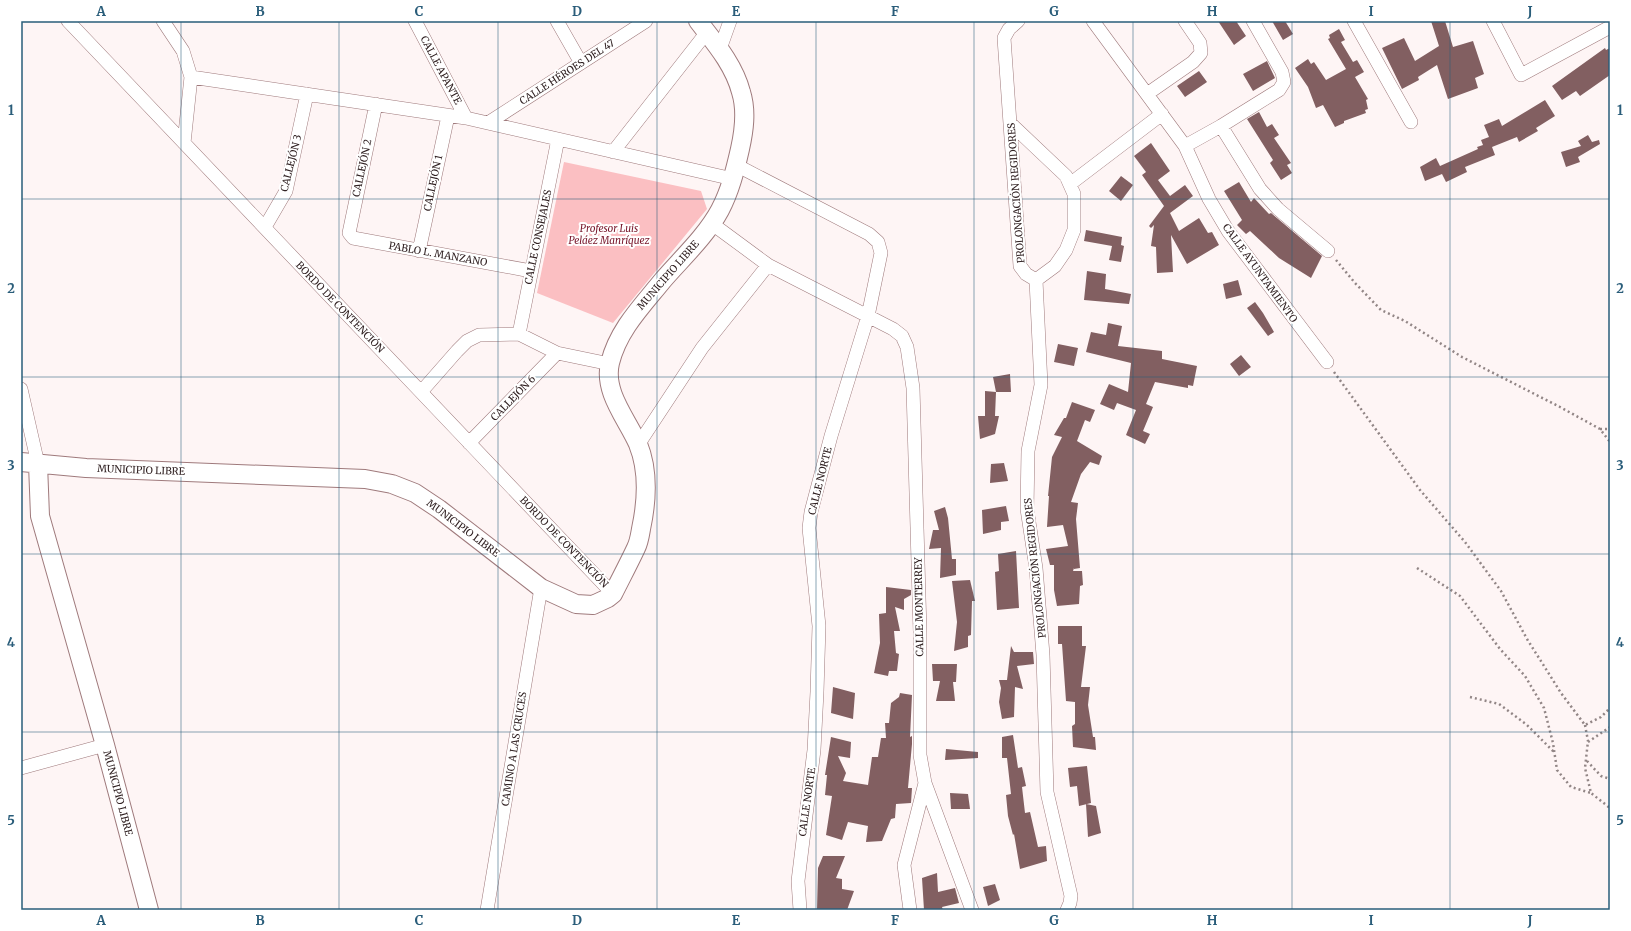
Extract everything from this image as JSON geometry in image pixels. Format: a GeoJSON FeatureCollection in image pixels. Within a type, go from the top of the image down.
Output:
{"type":"FeatureCollection","features":[{"type":"Feature","properties":{"kind":"street","name":"BORDO DE CONTENCIÓN"},"geometry":{"type":"LineString","coordinates":[[68,21],[613,594]]}},
{"type":"Feature","properties":{"kind":"street"},"geometry":{"type":"LineString","coordinates":[[163,21],[183,51],[191,77],[184,143]]}},
{"type":"Feature","properties":{"kind":"street","name":"CALLE APANTE"},"geometry":{"type":"LineString","coordinates":[[415,21],[466,118]]}},
{"type":"Feature","properties":{"kind":"street"},"geometry":{"type":"LineString","coordinates":[[558,21],[581,63]]}},
{"type":"Feature","properties":{"kind":"street","name":"CALLE HÉROES DEL 47"},"geometry":{"type":"LineString","coordinates":[[488,123],[646,21]]}},
{"type":"Feature","properties":{"kind":"street"},"geometry":{"type":"LineString","coordinates":[[720,50],[730,21]]}},
{"type":"Feature","properties":{"kind":"street","name":"PROLONGACIÓN REGIDORES"},"geometry":{"type":"LineString","coordinates":[[1018,21],[1009,29],[1004,38],[1020,266],[1026,274],[1036,280],[1041,385],[1028,451],[1027,509],[1036,568],[1043,655],[1047,792],[1071,896],[1067,910]]}},
{"type":"Feature","properties":{"kind":"street","name":"CALLE AYUNTAMIENTO"},"geometry":{"type":"LineString","coordinates":[[1093,21],[1185,146],[1209,199],[1228,231],[1327,362]]}},
{"type":"Feature","properties":{"kind":"street"},"geometry":{"type":"LineString","coordinates":[[1148,94],[1193,62],[1201,53],[1200,43],[1185,21]]}},
{"type":"Feature","properties":{"kind":"street"},"geometry":{"type":"LineString","coordinates":[[1185,146],[1222,126],[1279,90],[1284,82],[1282,72],[1254,21]]}},
{"type":"Feature","properties":{"kind":"street"},"geometry":{"type":"LineString","coordinates":[[1354,21],[1410,122]]}},
{"type":"Feature","properties":{"kind":"street"},"geometry":{"type":"LineString","coordinates":[[1493,21],[1521,75],[1610,27]]}},
{"type":"Feature","properties":{"kind":"street"},"geometry":{"type":"LineString","coordinates":[[613,152],[702,27]]}},
{"type":"Feature","properties":{"kind":"street","name":"MUNICIPIO LIBRE"},"geometry":{"type":"LineString","coordinates":[[149,910],[105,745],[40,516],[30,463],[86,468],[364,479],[392,484],[415,493],[439,509],[541,588],[576,604],[593,605],[608,598],[613,594],[637,546],[647,494],[646,473],[638,445],[615,400],[610,380],[610,364],[619,338],[631,319],[702,235],[719,212],[734,172],[742,142],[745,115],[741,92],[733,73],[720,50],[702,27]]}},
{"type":"Feature","properties":{"kind":"street"},"geometry":{"type":"LineString","coordinates":[[191,77],[466,118],[613,152],[734,172]]}},
{"type":"Feature","properties":{"kind":"street","name":"CALLEJÓN 3"},"geometry":{"type":"LineString","coordinates":[[264,227],[286,191],[307,94]]}},
{"type":"Feature","properties":{"kind":"street","name":"CALLEJÓN 2"},"geometry":{"type":"LineString","coordinates":[[349,233],[376,104]]}},
{"type":"Feature","properties":{"kind":"street"},"geometry":{"type":"LineString","coordinates":[[1070,184],[1162,114]]}},
{"type":"Feature","properties":{"kind":"street","name":"CALLEJÓN 1"},"geometry":{"type":"LineString","coordinates":[[419,251],[448,116]]}},
{"type":"Feature","properties":{"kind":"street"},"geometry":{"type":"LineString","coordinates":[[1011,124],[1066,176],[1074,194],[1074,230],[1066,250],[1055,266],[1036,280]]}},
{"type":"Feature","properties":{"kind":"street"},"geometry":{"type":"LineString","coordinates":[[1222,126],[1260,189],[1278,209],[1328,251]]}},
{"type":"Feature","properties":{"kind":"street","name":"CALLE CONSEJALES"},"geometry":{"type":"LineString","coordinates":[[519,334],[558,139]]}},
{"type":"Feature","properties":{"kind":"street","name":"CALLE NORTE"},"geometry":{"type":"LineString","coordinates":[[734,172],[868,234],[878,242],[880,253],[868,316],[831,436],[809,528],[819,626],[818,685],[814,750],[798,881],[800,910]]}},
{"type":"Feature","properties":{"kind":"street","name":"CALLE MONTERREY"},"geometry":{"type":"LineString","coordinates":[[711,223],[768,265],[893,328],[902,336],[907,347],[913,388],[920,632],[920,755],[925,783],[972,910]]}},
{"type":"Feature","properties":{"kind":"street","name":"PABLO L. MANZANO"},"geometry":{"type":"LineString","coordinates":[[349,233],[353,238],[359,240],[531,271]]}},
{"type":"Feature","properties":{"kind":"street"},"geometry":{"type":"LineString","coordinates":[[638,445],[702,348],[768,265]]}},
{"type":"Feature","properties":{"kind":"street"},"geometry":{"type":"LineString","coordinates":[[421,392],[467,341],[479,335],[519,334],[557,353],[610,364]]}},
{"type":"Feature","properties":{"kind":"street","name":"CALLEJÓN 6"},"geometry":{"type":"LineString","coordinates":[[469,443],[557,353]]}},
{"type":"Feature","properties":{"kind":"street"},"geometry":{"type":"LineString","coordinates":[[21,389],[30,463]]}},
{"type":"Feature","properties":{"kind":"street","name":"CAMINO A LAS CRUCES"},"geometry":{"type":"LineString","coordinates":[[487,910],[541,588]]}},
{"type":"Feature","properties":{"kind":"street"},"geometry":{"type":"LineString","coordinates":[[21,768],[105,745]]}},
{"type":"Feature","properties":{"kind":"street"},"geometry":{"type":"LineString","coordinates":[[910,910],[904,865],[925,783]]}},
{"type":"Feature","properties":{"kind":"path"},"geometry":{"type":"LineString","coordinates":[[1328,251],[1355,283],[1381,310],[1405,321],[1462,357],[1600,429],[1610,442]]}},
{"type":"Feature","properties":{"kind":"path"},"geometry":{"type":"LineString","coordinates":[[1327,362],[1420,490],[1465,542],[1501,590],[1527,639],[1561,693],[1585,725],[1588,741],[1587,763],[1601,776],[1610,779]]}},
{"type":"Feature","properties":{"kind":"path"},"geometry":{"type":"LineString","coordinates":[[1600,429],[1610,429]]}},
{"type":"Feature","properties":{"kind":"path"},"geometry":{"type":"LineString","coordinates":[[1417,568],[1460,596],[1500,649],[1525,676],[1544,708],[1557,770],[1571,787],[1592,793],[1610,808]]}},
{"type":"Feature","properties":{"kind":"path"},"geometry":{"type":"LineString","coordinates":[[1470,697],[1499,704],[1527,725],[1554,752]]}},
{"type":"Feature","properties":{"kind":"path"},"geometry":{"type":"LineString","coordinates":[[1585,725],[1601,717],[1610,708]]}},
{"type":"Feature","properties":{"kind":"path"},"geometry":{"type":"LineString","coordinates":[[1588,741],[1610,727]]}},
{"type":"Feature","properties":{"kind":"path"},"geometry":{"type":"LineString","coordinates":[[1588,741],[1586,768],[1592,793]]}},
{"type":"Feature","properties":{"kind":"green space","name":"Profesor Luis Peláez Manríquez"},"geometry":{"type":"Polygon","coordinates":[[[564,162],[701,191],[707,209],[613,323],[537,293],[564,162]]]}},
{"type":"Feature","properties":{"kind":"building"},"geometry":{"type":"Polygon","coordinates":[[[1218,21],[1236,21],[1246,36],[1234,45],[1218,21]]]}},
{"type":"Feature","properties":{"kind":"building"},"geometry":{"type":"Polygon","coordinates":[[[1272,21],[1285,21],[1293,34],[1283,40],[1272,21]]]}},
{"type":"Feature","properties":{"kind":"building"},"geometry":{"type":"Polygon","coordinates":[[[1431,21],[1445,21],[1453,47],[1473,41],[1484,74],[1475,78],[1478,88],[1448,99],[1437,65],[1418,77],[1419,80],[1402,89],[1382,48],[1404,38],[1415,61],[1439,46],[1431,21]]]}},
{"type":"Feature","properties":{"kind":"building"},"geometry":{"type":"Polygon","coordinates":[[[1339,29],[1345,40],[1341,42],[1353,62],[1357,60],[1364,72],[1355,77],[1368,99],[1366,100],[1368,109],[1365,110],[1366,113],[1344,121],[1344,123],[1335,127],[1323,105],[1316,108],[1308,87],[1295,68],[1308,59],[1311,64],[1314,62],[1326,80],[1346,69],[1328,39],[1330,38],[1329,35],[1339,29]]]}},
{"type":"Feature","properties":{"kind":"building"},"geometry":{"type":"Polygon","coordinates":[[[1605,48],[1606,50],[1610,48],[1610,75],[1580,96],[1576,91],[1562,100],[1552,86],[1605,48]]]}},
{"type":"Feature","properties":{"kind":"building"},"geometry":{"type":"Polygon","coordinates":[[[1267,61],[1275,78],[1253,91],[1243,74],[1267,61]]]}},
{"type":"Feature","properties":{"kind":"building"},"geometry":{"type":"Polygon","coordinates":[[[1199,71],[1207,82],[1185,97],[1177,86],[1199,71]]]}},
{"type":"Feature","properties":{"kind":"building"},"geometry":{"type":"Polygon","coordinates":[[[1545,100],[1555,116],[1536,128],[1538,131],[1519,142],[1517,137],[1492,147],[1495,155],[1465,167],[1467,172],[1446,182],[1442,174],[1425,181],[1420,167],[1436,158],[1440,166],[1478,149],[1477,147],[1483,145],[1481,140],[1489,137],[1484,125],[1499,119],[1502,126],[1545,100]]]}},
{"type":"Feature","properties":{"kind":"building"},"geometry":{"type":"Polygon","coordinates":[[[1259,112],[1267,127],[1272,124],[1279,135],[1274,138],[1291,163],[1287,165],[1292,173],[1281,180],[1270,163],[1273,160],[1247,119],[1259,112]]]}},
{"type":"Feature","properties":{"kind":"building"},"geometry":{"type":"Polygon","coordinates":[[[1588,135],[1592,142],[1599,140],[1600,144],[1578,157],[1580,162],[1566,167],[1561,152],[1581,146],[1578,141],[1588,135]]]}},
{"type":"Feature","properties":{"kind":"building"},"geometry":{"type":"Polygon","coordinates":[[[1151,143],[1170,171],[1158,180],[1170,196],[1185,185],[1193,196],[1170,213],[1179,231],[1199,218],[1208,233],[1212,232],[1219,245],[1187,264],[1171,235],[1173,272],[1157,273],[1156,247],[1151,246],[1154,225],[1151,228],[1149,226],[1164,206],[1142,175],[1146,172],[1134,156],[1151,143]]]}},
{"type":"Feature","properties":{"kind":"building"},"geometry":{"type":"Polygon","coordinates":[[[1121,176],[1133,185],[1121,201],[1109,191],[1121,176]]]}},
{"type":"Feature","properties":{"kind":"building"},"geometry":{"type":"Polygon","coordinates":[[[1239,182],[1251,202],[1254,198],[1269,214],[1271,213],[1322,256],[1311,278],[1279,258],[1250,231],[1246,234],[1237,225],[1242,220],[1224,191],[1239,182]]]}},
{"type":"Feature","properties":{"kind":"building"},"geometry":{"type":"Polygon","coordinates":[[[1086,230],[1122,237],[1121,245],[1124,246],[1121,262],[1109,260],[1112,246],[1084,241],[1086,230]]]}},
{"type":"Feature","properties":{"kind":"building"},"geometry":{"type":"Polygon","coordinates":[[[1087,271],[1106,274],[1105,289],[1131,294],[1129,304],[1084,300],[1087,271]]]}},
{"type":"Feature","properties":{"kind":"building"},"geometry":{"type":"Polygon","coordinates":[[[1238,280],[1242,295],[1226,299],[1223,284],[1238,280]]]}},
{"type":"Feature","properties":{"kind":"building"},"geometry":{"type":"Polygon","coordinates":[[[1255,302],[1274,332],[1268,336],[1247,308],[1255,302]]]}},
{"type":"Feature","properties":{"kind":"building"},"geometry":{"type":"Polygon","coordinates":[[[1108,323],[1122,326],[1118,346],[1162,351],[1162,359],[1197,366],[1193,386],[1188,385],[1188,388],[1155,382],[1146,404],[1153,407],[1143,431],[1150,434],[1145,444],[1126,435],[1136,410],[1117,403],[1114,410],[1100,404],[1109,384],[1128,392],[1131,363],[1086,352],[1091,332],[1106,335],[1108,323]]]}},
{"type":"Feature","properties":{"kind":"building"},"geometry":{"type":"Polygon","coordinates":[[[1058,344],[1078,348],[1074,366],[1054,362],[1058,344]]]}},
{"type":"Feature","properties":{"kind":"building"},"geometry":{"type":"Polygon","coordinates":[[[1241,355],[1251,367],[1239,376],[1230,364],[1241,355]]]}},
{"type":"Feature","properties":{"kind":"building"},"geometry":{"type":"Polygon","coordinates":[[[1010,374],[1011,392],[996,392],[993,377],[1010,374]]]}},
{"type":"Feature","properties":{"kind":"building"},"geometry":{"type":"Polygon","coordinates":[[[985,391],[996,392],[995,416],[999,416],[995,434],[980,439],[978,416],[985,416],[985,391]]]}},
{"type":"Feature","properties":{"kind":"building"},"geometry":{"type":"Polygon","coordinates":[[[1072,402],[1095,410],[1090,422],[1085,420],[1077,441],[1102,456],[1099,465],[1090,462],[1081,474],[1071,502],[1078,503],[1076,519],[1080,568],[1074,568],[1073,571],[1082,571],[1083,585],[1080,586],[1079,604],[1057,606],[1054,590],[1054,565],[1050,565],[1046,549],[1068,546],[1063,525],[1047,527],[1048,496],[1052,457],[1062,437],[1054,435],[1064,418],[1066,418],[1072,402]]]}},
{"type":"Feature","properties":{"kind":"building"},"geometry":{"type":"Polygon","coordinates":[[[1004,463],[1008,481],[990,483],[991,464],[1004,463]]]}},
{"type":"Feature","properties":{"kind":"building"},"geometry":{"type":"Polygon","coordinates":[[[1006,506],[1009,521],[1001,522],[1001,530],[983,534],[982,510],[1006,506]]]}},
{"type":"Feature","properties":{"kind":"building"},"geometry":{"type":"Polygon","coordinates":[[[945,507],[948,518],[952,559],[956,559],[956,575],[940,578],[941,548],[929,549],[933,530],[939,530],[934,511],[945,507]]]}},
{"type":"Feature","properties":{"kind":"building"},"geometry":{"type":"Polygon","coordinates":[[[1016,551],[1019,608],[997,610],[995,572],[999,571],[998,554],[1016,551]]]}},
{"type":"Feature","properties":{"kind":"building"},"geometry":{"type":"Polygon","coordinates":[[[970,580],[975,601],[972,601],[971,635],[968,636],[968,647],[954,651],[957,622],[952,581],[970,580]]]}},
{"type":"Feature","properties":{"kind":"building"},"geometry":{"type":"Polygon","coordinates":[[[886,587],[911,590],[911,595],[904,599],[904,610],[895,607],[900,631],[894,631],[896,653],[899,654],[897,671],[889,671],[888,676],[874,673],[880,643],[879,614],[886,613],[886,587]]]}},
{"type":"Feature","properties":{"kind":"building"},"geometry":{"type":"Polygon","coordinates":[[[1058,626],[1082,626],[1082,646],[1086,646],[1081,687],[1090,687],[1088,705],[1093,737],[1095,737],[1096,750],[1073,747],[1072,726],[1075,724],[1075,702],[1066,701],[1062,644],[1058,644],[1058,626]]]}},
{"type":"Feature","properties":{"kind":"building"},"geometry":{"type":"Polygon","coordinates":[[[1011,646],[1014,652],[1033,652],[1034,664],[1017,666],[1023,689],[1015,687],[1014,717],[1002,719],[999,702],[1001,688],[999,680],[1007,680],[1011,646]]]}},
{"type":"Feature","properties":{"kind":"building"},"geometry":{"type":"Polygon","coordinates":[[[932,664],[957,664],[956,682],[953,682],[955,701],[936,701],[940,681],[933,681],[932,664]]]}},
{"type":"Feature","properties":{"kind":"building"},"geometry":{"type":"Polygon","coordinates":[[[833,687],[855,693],[853,719],[831,713],[833,687]]]}},
{"type":"Feature","properties":{"kind":"building"},"geometry":{"type":"Polygon","coordinates":[[[900,693],[912,695],[910,737],[912,736],[912,744],[908,788],[912,788],[911,803],[896,804],[895,818],[891,819],[882,841],[866,842],[868,826],[848,822],[842,840],[826,835],[832,796],[825,795],[827,775],[825,775],[831,737],[851,742],[850,758],[838,756],[846,773],[843,781],[868,785],[872,757],[878,757],[881,738],[886,738],[885,723],[889,723],[891,703],[899,697],[900,693]]]}},
{"type":"Feature","properties":{"kind":"building"},"geometry":{"type":"Polygon","coordinates":[[[1013,735],[1018,768],[1022,767],[1026,786],[1022,787],[1025,813],[1030,812],[1038,847],[1046,846],[1047,861],[1020,869],[1014,834],[1013,835],[1008,816],[1006,795],[1011,794],[1007,758],[1002,758],[1002,737],[1013,735]]]}},
{"type":"Feature","properties":{"kind":"building"},"geometry":{"type":"Polygon","coordinates":[[[946,749],[978,752],[978,758],[945,760],[946,749]]]}},
{"type":"Feature","properties":{"kind":"building"},"geometry":{"type":"Polygon","coordinates":[[[1087,766],[1091,803],[1079,806],[1077,786],[1070,787],[1068,768],[1087,766]]]}},
{"type":"Feature","properties":{"kind":"building"},"geometry":{"type":"Polygon","coordinates":[[[950,793],[968,794],[970,809],[951,809],[950,793]]]}},
{"type":"Feature","properties":{"kind":"building"},"geometry":{"type":"Polygon","coordinates":[[[1086,804],[1096,806],[1101,833],[1088,837],[1086,804]]]}},
{"type":"Feature","properties":{"kind":"building"},"geometry":{"type":"Polygon","coordinates":[[[823,856],[845,856],[836,878],[842,879],[842,889],[854,891],[847,910],[817,910],[818,868],[823,856]]]}},
{"type":"Feature","properties":{"kind":"building"},"geometry":{"type":"Polygon","coordinates":[[[937,873],[938,892],[955,888],[959,903],[942,907],[943,910],[924,910],[922,878],[937,873]]]}},
{"type":"Feature","properties":{"kind":"building"},"geometry":{"type":"Polygon","coordinates":[[[995,884],[1000,900],[988,906],[983,887],[995,884]]]}}]}
